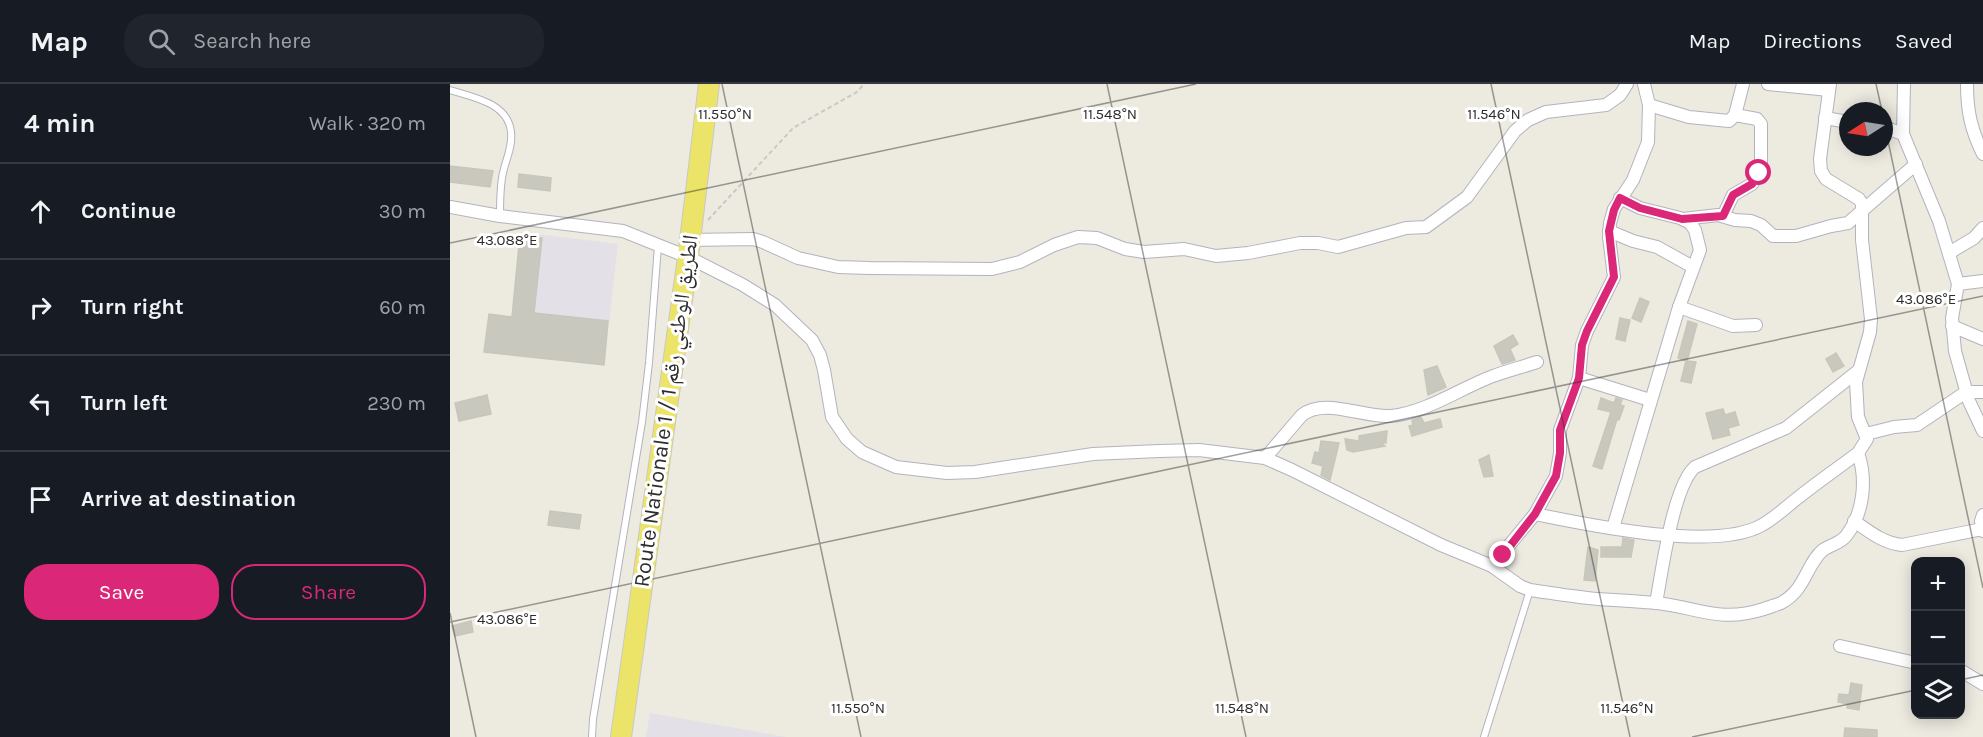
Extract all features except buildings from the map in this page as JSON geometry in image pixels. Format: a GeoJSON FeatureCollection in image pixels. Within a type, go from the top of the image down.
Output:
{"type":"FeatureCollection","features":[{"type":"Feature","properties":{"kind":"main road","name":"Route Nationale 1 / الطريق الوطني رقم 1"},"geometry":{"type":"LineString","coordinates":[[621,737],[689,248],[709,84]]}},
{"type":"Feature","properties":{"kind":"street"},"geometry":{"type":"LineString","coordinates":[[450,207],[500,216],[623,231],[658,245],[689,248],[753,239],[798,258],[838,267],[992,269],[1020,262],[1054,245],[1078,237],[1097,237],[1125,249],[1144,252],[1184,249],[1208,256],[1248,253],[1300,243],[1318,243],[1338,247],[1406,228],[1426,227],[1467,197],[1515,131],[1528,120],[1546,112],[1606,105],[1620,95],[1627,84]]}},
{"type":"Feature","properties":{"kind":"street"},"geometry":{"type":"LineString","coordinates":[[1492,567],[1535,514],[1556,476],[1560,453],[1560,430],[1579,378],[1582,345],[1614,277],[1609,231],[1614,210],[1633,180],[1648,142],[1648,105],[1644,84]]}},
{"type":"Feature","properties":{"kind":"street"},"geometry":{"type":"LineString","coordinates":[[1648,105],[1680,115],[1729,122],[1735,115],[1743,84]]}},
{"type":"Feature","properties":{"kind":"street"},"geometry":{"type":"LineString","coordinates":[[1535,514],[1613,528],[1670,535],[1716,538],[1741,534],[1762,525],[1858,453],[1865,444],[1866,434],[1858,417],[1856,382],[1870,332],[1871,319],[1862,240],[1863,211],[1859,200],[1826,179],[1821,171],[1820,159],[1830,87],[1768,84]]}},
{"type":"Feature","properties":{"kind":"street"},"geometry":{"type":"LineString","coordinates":[[1904,84],[1903,134],[1949,253],[1958,284],[1952,326],[1955,351],[1966,392],[1975,417],[1983,430]]}},
{"type":"Feature","properties":{"kind":"street"},"geometry":{"type":"LineString","coordinates":[[1967,84],[1967,102],[1972,132],[1983,154]]}},
{"type":"Feature","properties":{"kind":"street"},"geometry":{"type":"LineString","coordinates":[[1723,216],[1733,195],[1752,184],[1761,168],[1761,124],[1757,119],[1735,115]]}},
{"type":"Feature","properties":{"kind":"street"},"geometry":{"type":"LineString","coordinates":[[1825,118],[1839,120]]}},
{"type":"Feature","properties":{"kind":"street"},"geometry":{"type":"LineString","coordinates":[[1893,130],[1903,134]]}},
{"type":"Feature","properties":{"kind":"street"},"geometry":{"type":"LineString","coordinates":[[1682,219],[1723,216],[1761,225],[1773,236],[1801,235],[1848,223],[1916,164]]}},
{"type":"Feature","properties":{"kind":"street"},"geometry":{"type":"LineString","coordinates":[[1613,528],[1679,307],[1700,250],[1699,241],[1690,223],[1640,208],[1620,198]]}},
{"type":"Feature","properties":{"kind":"street"},"geometry":{"type":"LineString","coordinates":[[1949,253],[1974,238],[1983,228]]}},
{"type":"Feature","properties":{"kind":"street"},"geometry":{"type":"LineString","coordinates":[[1609,231],[1633,241],[1657,247],[1693,267]]}},
{"type":"Feature","properties":{"kind":"street"},"geometry":{"type":"LineString","coordinates":[[689,248],[774,305],[812,340],[820,355],[832,417],[839,430],[862,452],[896,467],[947,473],[975,472],[1093,454],[1199,450],[1265,458],[1431,540],[1492,567],[1530,590],[1598,599],[1656,603],[1719,616],[1750,613],[1782,603],[1805,580],[1821,552],[1845,537],[1854,520],[1864,478],[1858,453]]}},
{"type":"Feature","properties":{"kind":"street"},"geometry":{"type":"LineString","coordinates":[[1958,284],[1983,281]]}},
{"type":"Feature","properties":{"kind":"street"},"geometry":{"type":"LineString","coordinates":[[1679,307],[1733,326],[1756,325]]}},
{"type":"Feature","properties":{"kind":"street"},"geometry":{"type":"LineString","coordinates":[[1952,326],[1983,339]]}},
{"type":"Feature","properties":{"kind":"street"},"geometry":{"type":"LineString","coordinates":[[1265,458],[1309,409],[1329,408],[1382,416],[1409,413],[1493,376],[1537,362]]}},
{"type":"Feature","properties":{"kind":"street"},"geometry":{"type":"LineString","coordinates":[[1656,603],[1679,498],[1690,471],[1786,428],[1858,371]]}},
{"type":"Feature","properties":{"kind":"street"},"geometry":{"type":"LineString","coordinates":[[1579,378],[1650,400]]}},
{"type":"Feature","properties":{"kind":"street"},"geometry":{"type":"LineString","coordinates":[[1866,434],[1894,427],[1917,425],[1966,392],[1983,392]]}},
{"type":"Feature","properties":{"kind":"street"},"geometry":{"type":"LineString","coordinates":[[1854,520],[1880,539],[1891,544],[1902,545],[1982,530],[1983,515]]}},
{"type":"Feature","properties":{"kind":"street"},"geometry":{"type":"LineString","coordinates":[[1840,646],[1911,662]]}},
{"type":"Feature","properties":{"kind":"street"},"geometry":{"type":"LineString","coordinates":[[1965,673],[1983,684]]}},
{"type":"Feature","properties":{"kind":"lane"},"geometry":{"type":"LineString","coordinates":[[450,90],[486,101],[506,118],[511,132],[508,158],[502,177],[500,216]]}},
{"type":"Feature","properties":{"kind":"lane"},"geometry":{"type":"LineString","coordinates":[[592,737],[620,547],[642,422],[658,245]]}},
{"type":"Feature","properties":{"kind":"lane"},"geometry":{"type":"LineString","coordinates":[[1484,737],[1530,590]]}},
{"type":"Feature","properties":{"kind":"path"},"geometry":{"type":"LineString","coordinates":[[706,222],[793,128],[857,92],[864,84]]}},
{"type":"Feature","properties":{"kind":"shaded area"},"geometry":{"type":"Polygon","coordinates":[[[521,232],[618,244],[604,365],[508,356],[521,232]]]}},
{"type":"Feature","properties":{"kind":"shaded area"},"geometry":{"type":"Polygon","coordinates":[[[650,713],[786,737],[646,737],[650,713]]]}},
{"type":"Feature","properties":{"kind":"route"},"geometry":{"type":"LineString","coordinates":[[1503,555],[1535,514],[1556,476],[1560,453],[1560,430],[1579,378],[1582,345],[1614,277],[1609,231],[1614,210],[1620,198],[1640,208],[1682,219],[1723,216],[1733,195],[1752,184],[1759,173]]}}]}
